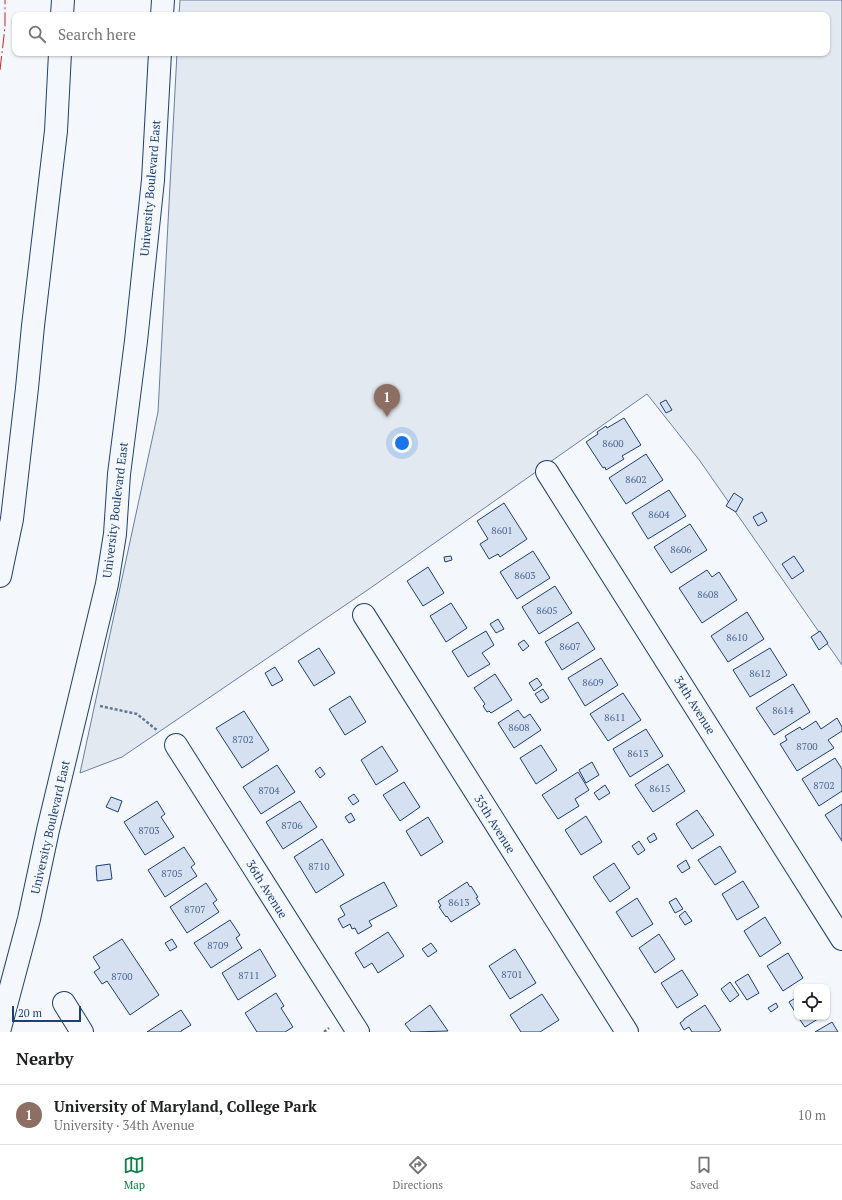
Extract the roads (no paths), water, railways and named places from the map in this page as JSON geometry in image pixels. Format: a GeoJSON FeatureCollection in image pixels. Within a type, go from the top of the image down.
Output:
{"type":"FeatureCollection","features":[{"type":"Feature","properties":{"kind":"main road"},"geometry":{"type":"LineString","coordinates":[[62,12],[63,0]]}},
{"type":"Feature","properties":{"kind":"main road"},"geometry":{"type":"LineString","coordinates":[[162,12],[163,0]]}},
{"type":"Feature","properties":{"kind":"main road"},"geometry":{"type":"LineString","coordinates":[[0,576],[12,519],[56,131],[60,56]]}},
{"type":"Feature","properties":{"kind":"main road","name":"University Boulevard East"},"geometry":{"type":"LineString","coordinates":[[0,1028],[29,919],[48,830],[107,584],[115,534],[119,474],[136,341],[153,180],[160,56]]}},
{"type":"Feature","properties":{"kind":"main road","name":"34th Avenue"},"geometry":{"type":"LineString","coordinates":[[547,472],[842,939]]}},
{"type":"Feature","properties":{"kind":"main road","name":"35th Avenue"},"geometry":{"type":"LineString","coordinates":[[364,615],[626,1032]]}},
{"type":"Feature","properties":{"kind":"main road","name":"36th Avenue"},"geometry":{"type":"LineString","coordinates":[[176,745],[358,1032]]}},
{"type":"Feature","properties":{"kind":"main road"},"geometry":{"type":"LineString","coordinates":[[64,1003],[82,1032]]}},
{"type":"Feature","properties":{"kind":"place","name":"University of Maryland, College Park"},"geometry":{"type":"Point","coordinates":[387,417]}}]}
